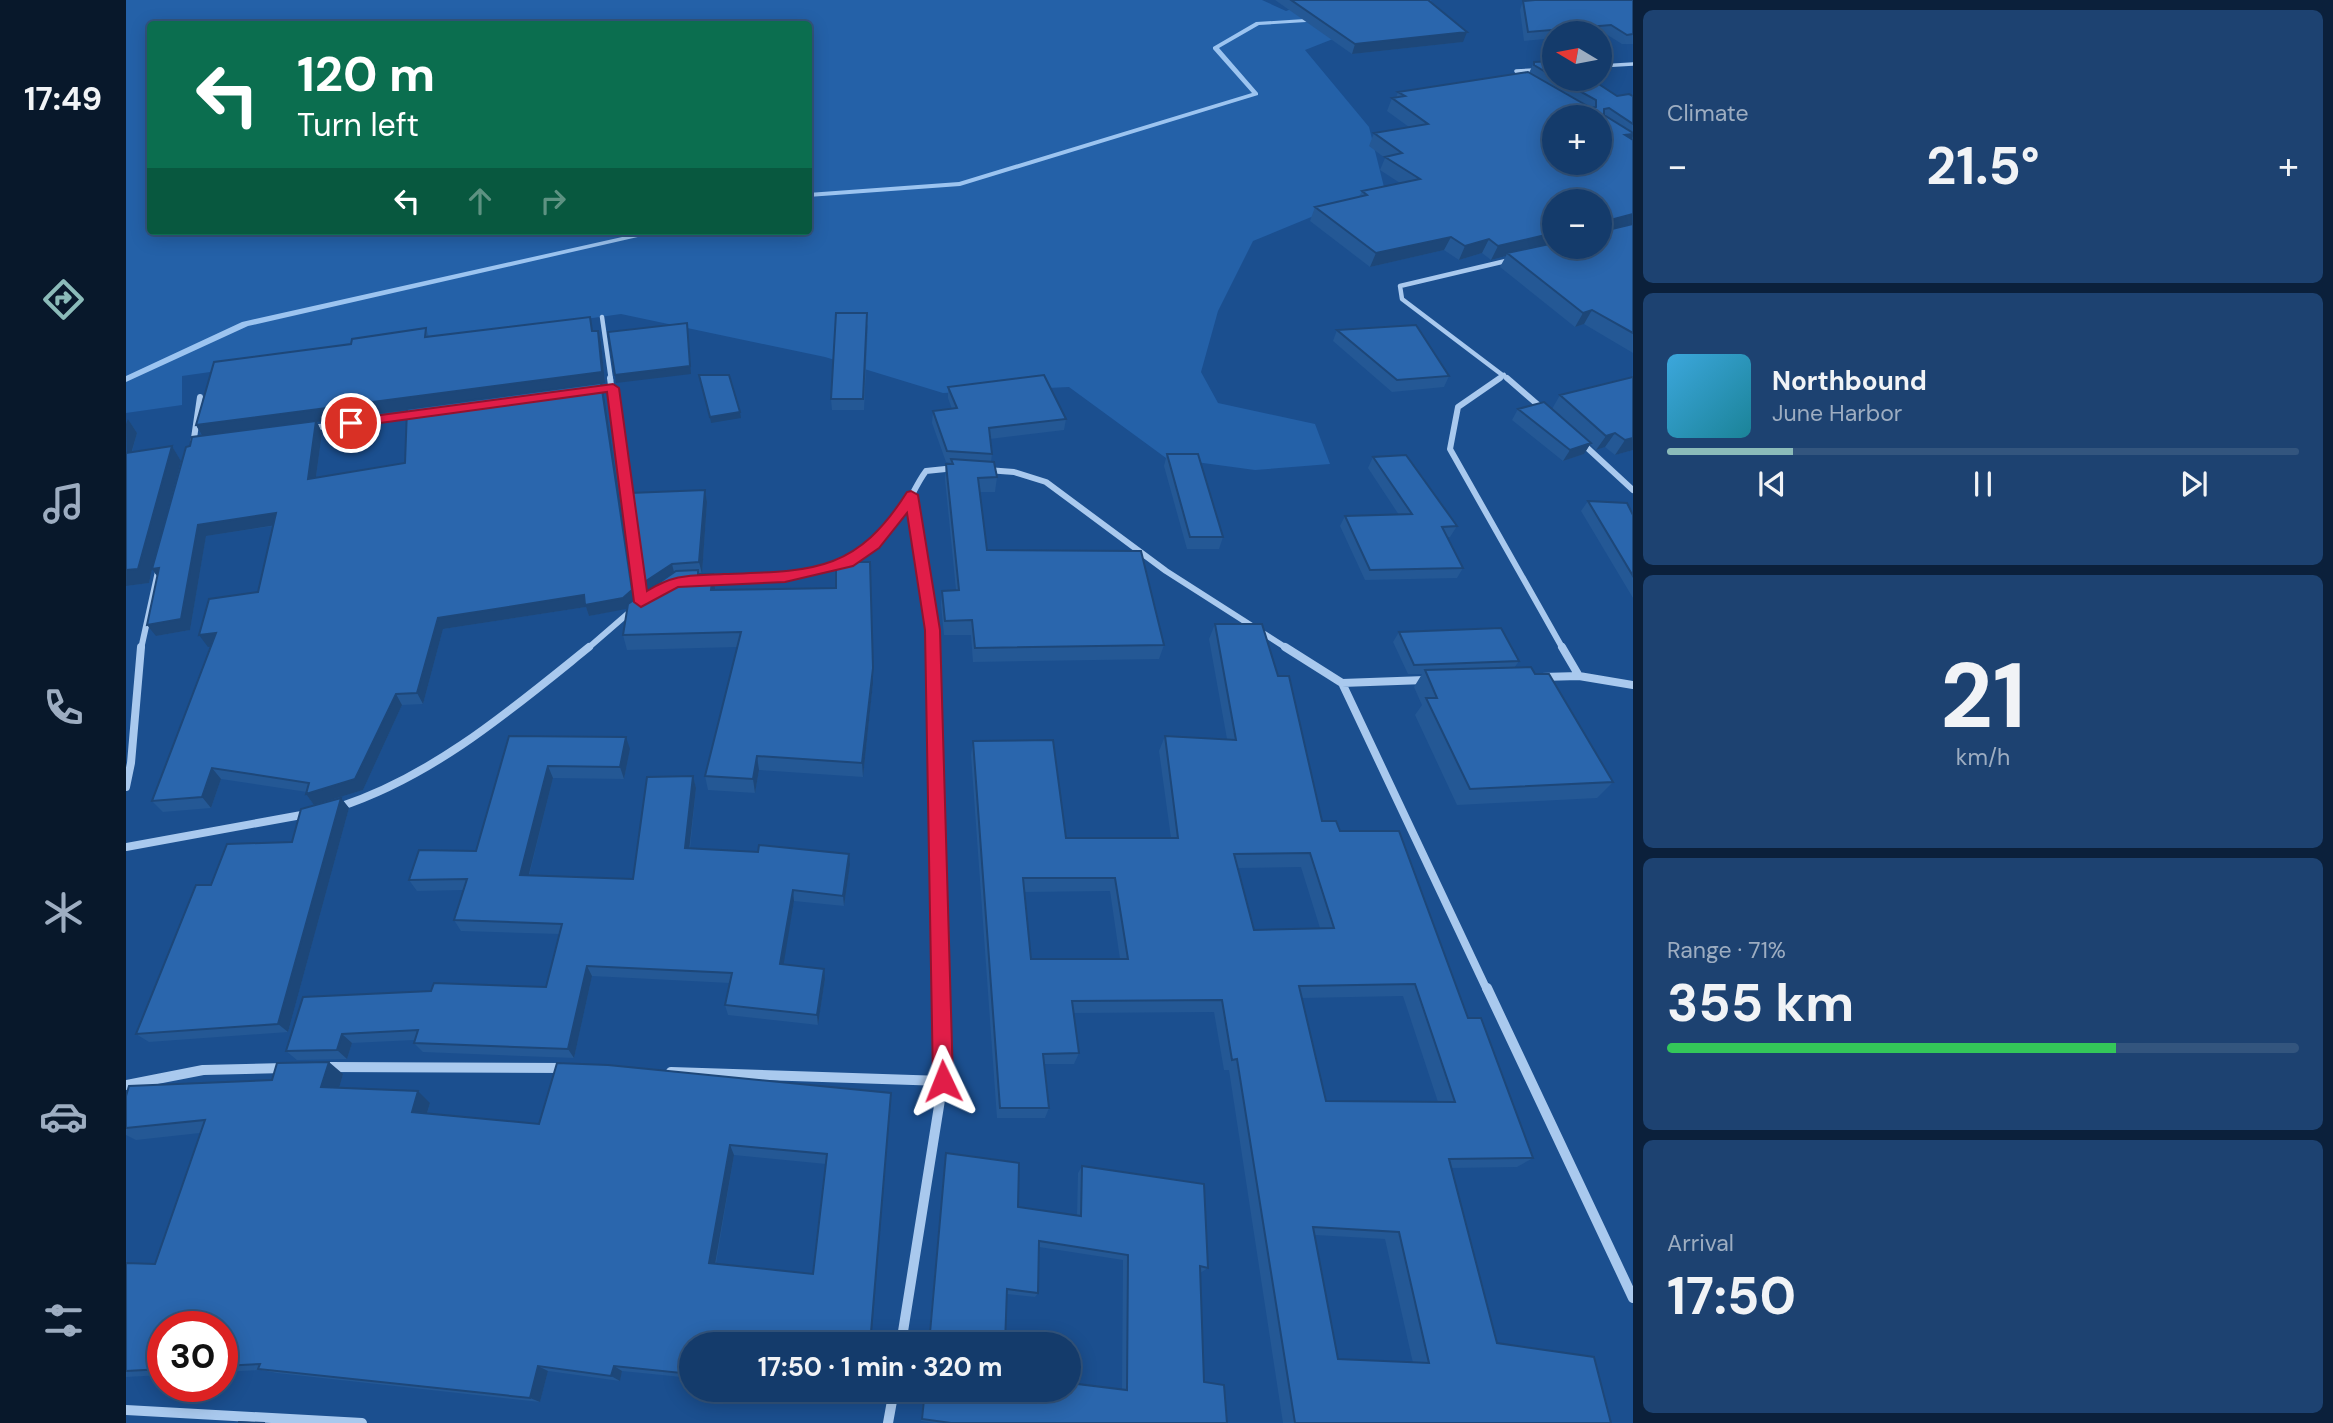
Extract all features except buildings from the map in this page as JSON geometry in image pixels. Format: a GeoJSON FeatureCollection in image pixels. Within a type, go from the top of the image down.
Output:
{"type":"FeatureCollection","features":[{"type":"Feature","properties":{"kind":"street"},"geometry":{"type":"LineString","coordinates":[[1612,65],[1633,64]]}},
{"type":"Feature","properties":{"kind":"street"},"geometry":{"type":"LineString","coordinates":[[1531,84],[1516,71],[1542,70]]}},
{"type":"Feature","properties":{"kind":"street"},"geometry":{"type":"LineString","coordinates":[[1515,259],[1400,286],[1402,299],[1504,375],[1555,419]]}},
{"type":"Feature","properties":{"kind":"street"},"geometry":{"type":"LineString","coordinates":[[603,317],[641,602]]}},
{"type":"Feature","properties":{"kind":"street"},"geometry":{"type":"LineString","coordinates":[[1504,375],[1458,407],[1450,449],[1579,676]]}},
{"type":"Feature","properties":{"kind":"street"},"geometry":{"type":"LineString","coordinates":[[586,391],[613,388]]}},
{"type":"Feature","properties":{"kind":"street"},"geometry":{"type":"LineString","coordinates":[[190,457],[200,397]]}},
{"type":"Feature","properties":{"kind":"street"},"geometry":{"type":"LineString","coordinates":[[302,429],[423,413]]}},
{"type":"Feature","properties":{"kind":"street"},"geometry":{"type":"LineString","coordinates":[[1575,437],[1633,490]]}},
{"type":"Feature","properties":{"kind":"street"},"geometry":{"type":"LineString","coordinates":[[193,444],[207,442]]}},
{"type":"Feature","properties":{"kind":"street"},"geometry":{"type":"LineString","coordinates":[[701,580],[785,577],[848,563],[874,545],[896,521],[926,471],[968,469]]}},
{"type":"Feature","properties":{"kind":"street"},"geometry":{"type":"LineString","coordinates":[[979,470],[1014,472],[1046,482],[1166,571],[1342,683],[1633,1298]]}},
{"type":"Feature","properties":{"kind":"street"},"geometry":{"type":"LineString","coordinates":[[903,1332],[943,1081],[932,630],[911,495]]}},
{"type":"Feature","properties":{"kind":"street"},"geometry":{"type":"LineString","coordinates":[[126,787],[130,773],[135,690],[147,611],[161,560]]}},
{"type":"Feature","properties":{"kind":"street"},"geometry":{"type":"LineString","coordinates":[[329,809],[382,792],[456,750],[593,646],[652,595]]}},
{"type":"Feature","properties":{"kind":"street"},"geometry":{"type":"LineString","coordinates":[[1537,677],[1579,676],[1633,685]]}},
{"type":"Feature","properties":{"kind":"street"},"geometry":{"type":"LineString","coordinates":[[1342,683],[1440,680]]}},
{"type":"Feature","properties":{"kind":"street"},"geometry":{"type":"LineString","coordinates":[[126,847],[316,812]]}},
{"type":"Feature","properties":{"kind":"street"},"geometry":{"type":"LineString","coordinates":[[314,1067],[576,1069]]}},
{"type":"Feature","properties":{"kind":"street"},"geometry":{"type":"LineString","coordinates":[[126,1085],[204,1070],[300,1068]]}},
{"type":"Feature","properties":{"kind":"street"},"geometry":{"type":"LineString","coordinates":[[658,1071],[943,1081]]}},
{"type":"Feature","properties":{"kind":"street"},"geometry":{"type":"LineString","coordinates":[[888,1423],[892,1402]]}},
{"type":"Feature","properties":{"kind":"street"},"geometry":{"type":"LineString","coordinates":[[126,1410],[362,1423]]}},
{"type":"Feature","properties":{"kind":"shaded area"},"geometry":{"type":"Polygon","coordinates":[[[126,0],[1262,0],[1286,11],[1316,0],[1432,0],[1305,50],[1369,127],[1384,187],[1253,241],[1218,311],[1201,372],[1218,403],[1315,424],[1330,464],[1255,470],[1166,458],[1069,387],[943,393],[825,357],[621,314],[182,376],[182,405],[126,413],[126,0]]]}},
{"type":"Feature","properties":{"kind":"waterway"},"geometry":{"type":"LineString","coordinates":[[812,195],[960,184],[1256,94],[1215,48],[1258,23],[1320,20]]}},
{"type":"Feature","properties":{"kind":"waterway"},"geometry":{"type":"LineString","coordinates":[[126,379],[245,324],[642,235]]}},
{"type":"Feature","properties":{"kind":"route"},"geometry":{"type":"LineString","coordinates":[[351,423],[613,388],[641,602],[675,582],[785,577],[848,563],[874,545],[896,521],[911,495],[932,630],[943,1081]]}}]}
